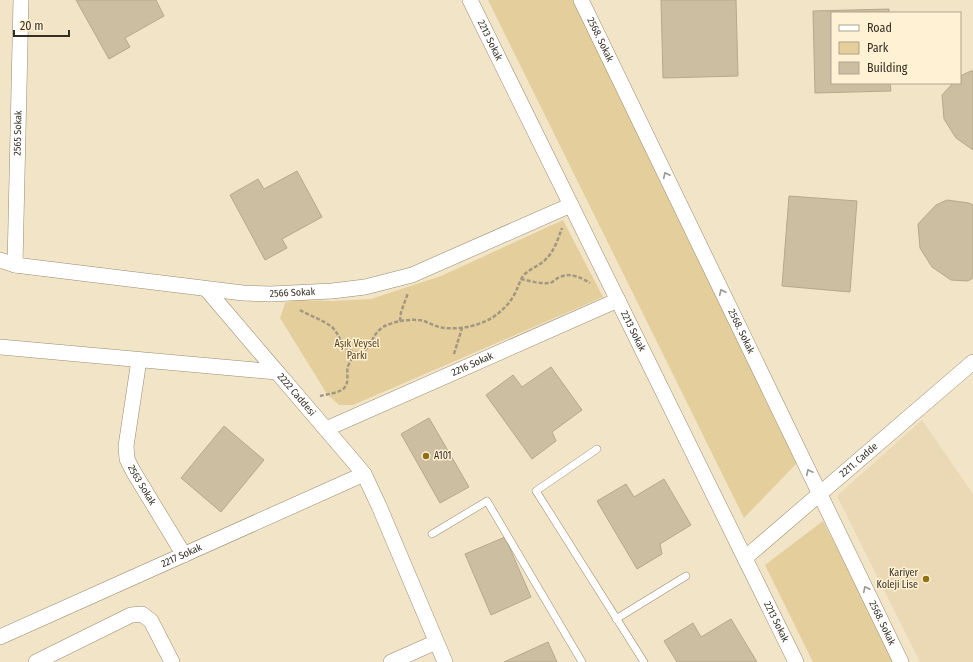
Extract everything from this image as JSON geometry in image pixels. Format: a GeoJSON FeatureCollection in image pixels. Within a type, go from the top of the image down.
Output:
{"type":"FeatureCollection","features":[{"type":"Feature","properties":{"kind":"street","name":"2565 Sokak"},"geometry":{"type":"LineString","coordinates":[[15,265],[21,0]]}},
{"type":"Feature","properties":{"kind":"street","name":"2213 Sokak"},"geometry":{"type":"LineString","coordinates":[[470,0],[796,662]]}},
{"type":"Feature","properties":{"kind":"street","name":"2568. Sokak"},"geometry":{"type":"LineString","coordinates":[[581,0],[902,662]]}},
{"type":"Feature","properties":{"kind":"street","name":"2566 Sokak"},"geometry":{"type":"LineString","coordinates":[[0,260],[15,265],[207,290],[243,293],[332,291],[365,287],[412,275],[571,205]]}},
{"type":"Feature","properties":{"kind":"street"},"geometry":{"type":"LineString","coordinates":[[207,290],[277,372]]}},
{"type":"Feature","properties":{"kind":"street","name":"2216 Sokak"},"geometry":{"type":"LineString","coordinates":[[326,429],[618,300]]}},
{"type":"Feature","properties":{"kind":"street","name":"2222 Caddesi"},"geometry":{"type":"LineString","coordinates":[[0,347],[277,372],[364,474],[445,662]]}},
{"type":"Feature","properties":{"kind":"street","name":"2563 Sokak"},"geometry":{"type":"LineString","coordinates":[[139,360],[126,446],[128,459],[133,471],[184,555]]}},
{"type":"Feature","properties":{"kind":"street","name":"2211. Cadde"},"geometry":{"type":"LineString","coordinates":[[745,558],[973,362]]}},
{"type":"Feature","properties":{"kind":"street","name":"2217 Sokak"},"geometry":{"type":"LineString","coordinates":[[0,637],[364,474]]}},
{"type":"Feature","properties":{"kind":"street"},"geometry":{"type":"LineString","coordinates":[[36,662],[131,614],[142,614],[151,621],[172,662]]}},
{"type":"Feature","properties":{"kind":"street"},"geometry":{"type":"LineString","coordinates":[[391,662],[436,642]]}},
{"type":"Feature","properties":{"kind":"lane"},"geometry":{"type":"LineString","coordinates":[[597,449],[536,491],[644,662]]}},
{"type":"Feature","properties":{"kind":"lane"},"geometry":{"type":"LineString","coordinates":[[432,534],[487,501],[582,662]]}},
{"type":"Feature","properties":{"kind":"lane"},"geometry":{"type":"LineString","coordinates":[[616,619],[686,576]]}},
{"type":"Feature","properties":{"kind":"path"},"geometry":{"type":"LineString","coordinates":[[302,402],[342,390],[346,386],[348,380],[348,364],[358,353],[365,350],[370,344],[373,336],[383,327],[400,321],[411,320],[423,321],[444,328],[462,328],[482,322],[503,310],[517,290],[521,279],[527,272],[546,260],[553,249],[571,205]]}},
{"type":"Feature","properties":{"kind":"path"},"geometry":{"type":"LineString","coordinates":[[400,321],[401,312],[410,289],[412,275]]}},
{"type":"Feature","properties":{"kind":"path"},"geometry":{"type":"LineString","coordinates":[[521,279],[540,283],[549,283],[554,282],[559,277],[568,275],[575,276],[591,284]]}},
{"type":"Feature","properties":{"kind":"path"},"geometry":{"type":"LineString","coordinates":[[291,293],[298,308],[333,328],[343,346],[348,350],[358,353]]}},
{"type":"Feature","properties":{"kind":"path"},"geometry":{"type":"LineString","coordinates":[[454,373],[454,355],[462,328]]}},
{"type":"Feature","properties":{"kind":"shaded area","name":"Kariyer Koleji Lise"},"geometry":{"type":"Polygon","coordinates":[[[922,420],[973,494],[973,662],[920,662],[837,496],[922,420]]]}},
{"type":"Feature","properties":{"kind":"green space"},"geometry":{"type":"Polygon","coordinates":[[[488,0],[575,0],[797,463],[744,518],[488,0]]]}},
{"type":"Feature","properties":{"kind":"green space","name":"Aşık Veysel Parkı"},"geometry":{"type":"Polygon","coordinates":[[[563,220],[603,297],[353,405],[339,405],[327,394],[280,318],[285,303],[296,300],[331,301],[371,299],[441,276],[563,220]]]}},
{"type":"Feature","properties":{"kind":"green space"},"geometry":{"type":"Polygon","coordinates":[[[823,521],[895,662],[813,662],[765,565],[823,521]]]}},
{"type":"Feature","properties":{"kind":"building"},"geometry":{"type":"Polygon","coordinates":[[[76,0],[156,0],[164,16],[125,38],[130,47],[109,59],[76,0]]]}},
{"type":"Feature","properties":{"kind":"building"},"geometry":{"type":"Polygon","coordinates":[[[661,0],[736,0],[738,76],[663,78],[661,0]]]}},
{"type":"Feature","properties":{"kind":"building"},"geometry":{"type":"Polygon","coordinates":[[[889,9],[889,12],[831,12],[831,84],[890,84],[891,91],[815,93],[813,11],[889,9]]]}},
{"type":"Feature","properties":{"kind":"building"},"geometry":{"type":"Polygon","coordinates":[[[973,71],[973,150],[956,138],[944,119],[942,95],[952,84],[961,84],[961,76],[973,71]]]}},
{"type":"Feature","properties":{"kind":"building"},"geometry":{"type":"Polygon","coordinates":[[[297,171],[322,217],[282,239],[287,248],[265,260],[230,195],[258,179],[264,189],[297,171]]]}},
{"type":"Feature","properties":{"kind":"building"},"geometry":{"type":"Polygon","coordinates":[[[789,196],[857,201],[850,292],[782,286],[789,196]]]}},
{"type":"Feature","properties":{"kind":"building"},"geometry":{"type":"Polygon","coordinates":[[[947,200],[969,203],[973,205],[973,278],[968,281],[951,280],[932,267],[920,248],[918,224],[936,205],[947,200]]]}},
{"type":"Feature","properties":{"kind":"building"},"geometry":{"type":"Polygon","coordinates":[[[551,367],[582,410],[552,432],[556,441],[532,459],[486,395],[513,375],[522,387],[551,367]]]}},
{"type":"Feature","properties":{"kind":"building"},"geometry":{"type":"Polygon","coordinates":[[[429,418],[469,487],[440,503],[401,434],[429,418]]]}},
{"type":"Feature","properties":{"kind":"building"},"geometry":{"type":"Polygon","coordinates":[[[224,426],[264,460],[221,512],[181,478],[224,426]]]}},
{"type":"Feature","properties":{"kind":"building"},"geometry":{"type":"Polygon","coordinates":[[[664,479],[691,525],[660,544],[662,554],[637,569],[597,501],[626,484],[634,497],[664,479]]]}},
{"type":"Feature","properties":{"kind":"building"},"geometry":{"type":"Polygon","coordinates":[[[505,537],[531,597],[491,615],[465,554],[505,537]]]}},
{"type":"Feature","properties":{"kind":"building"},"geometry":{"type":"Polygon","coordinates":[[[731,619],[757,662],[677,662],[664,641],[693,623],[701,637],[731,619]]]}},
{"type":"Feature","properties":{"kind":"building"},"geometry":{"type":"Polygon","coordinates":[[[548,642],[557,662],[504,662],[548,642]]]}},
{"type":"Feature","properties":{"kind":"place","name":"A101"},"geometry":{"type":"Point","coordinates":[426,456]}},
{"type":"Feature","properties":{"kind":"place","name":"Kariyer Koleji Lise"},"geometry":{"type":"Point","coordinates":[926,579]}}]}
